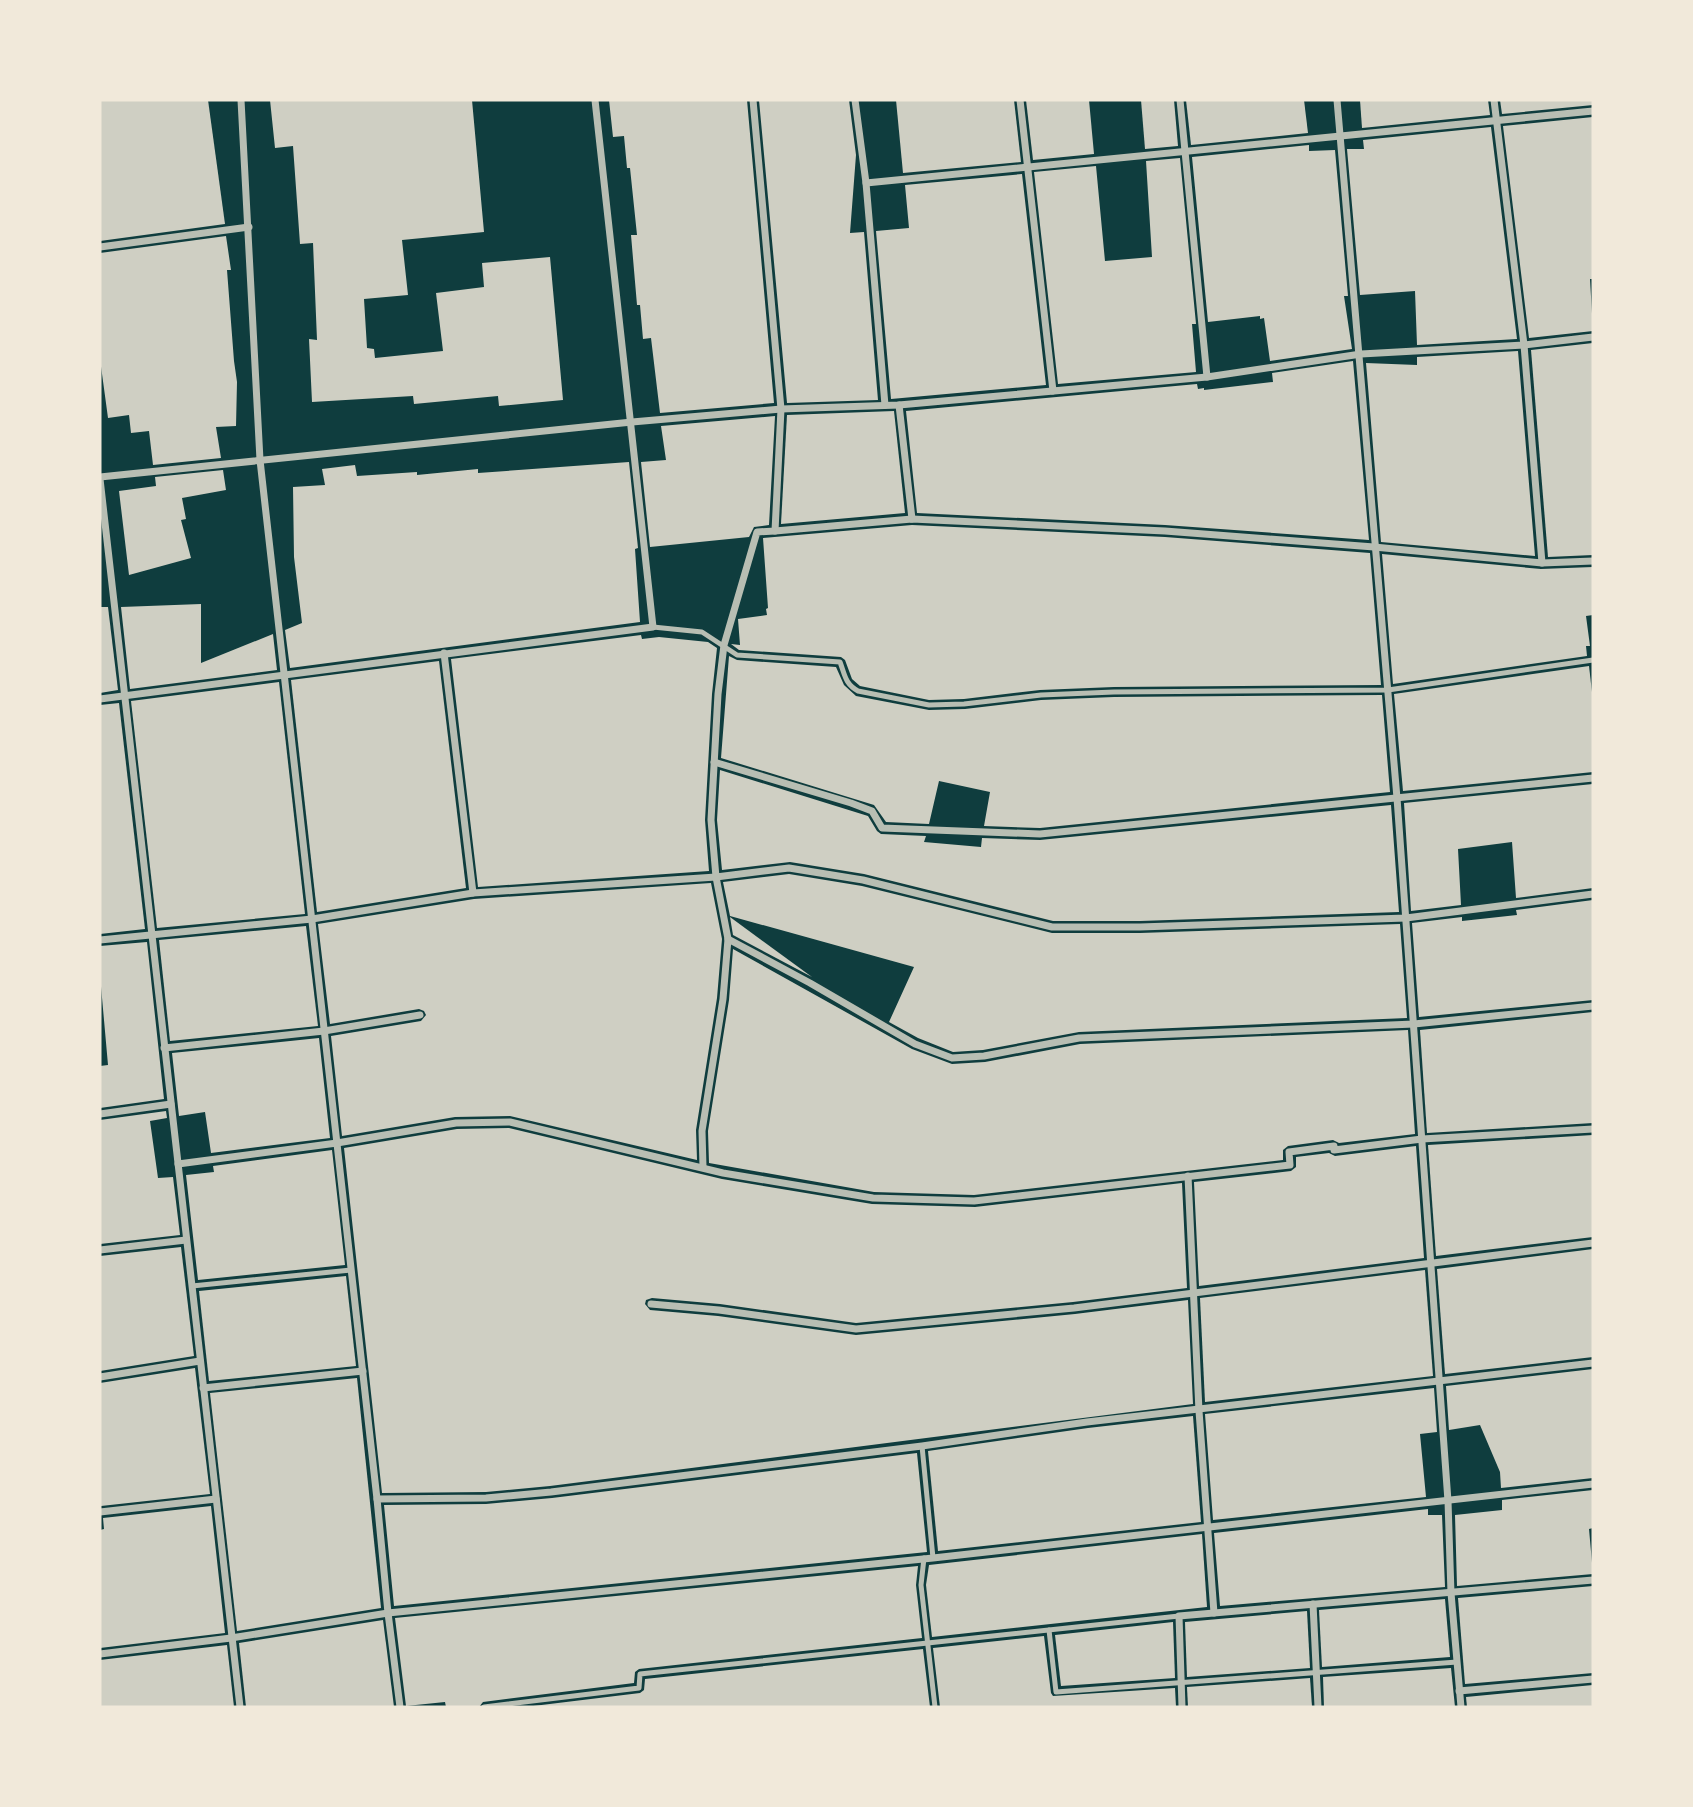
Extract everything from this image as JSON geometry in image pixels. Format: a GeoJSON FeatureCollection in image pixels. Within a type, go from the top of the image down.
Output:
{"type":"FeatureCollection","features":[{"type":"Feature","properties":{"kind":"street"},"geometry":{"type":"LineString","coordinates":[[241,100],[260,460],[400,1707]]}},
{"type":"Feature","properties":{"kind":"street"},"geometry":{"type":"LineString","coordinates":[[100,699],[653,627],[595,100]]}},
{"type":"Feature","properties":{"kind":"street"},"geometry":{"type":"LineString","coordinates":[[754,100],[781,409],[775,531]]}},
{"type":"Feature","properties":{"kind":"street"},"geometry":{"type":"LineString","coordinates":[[855,100],[866,183],[885,405]]}},
{"type":"Feature","properties":{"kind":"street"},"geometry":{"type":"LineString","coordinates":[[1020,100],[1053,391]]}},
{"type":"Feature","properties":{"kind":"street"},"geometry":{"type":"LineString","coordinates":[[1180,100],[1207,377]]}},
{"type":"Feature","properties":{"kind":"street"},"geometry":{"type":"LineString","coordinates":[[1337,100],[1361,354],[1374,547],[1397,798],[1461,1707]]}},
{"type":"Feature","properties":{"kind":"street"},"geometry":{"type":"LineString","coordinates":[[1494,100],[1524,345],[1542,563]]}},
{"type":"Feature","properties":{"kind":"street"},"geometry":{"type":"LineString","coordinates":[[866,183],[1593,111]]}},
{"type":"Feature","properties":{"kind":"street"},"geometry":{"type":"LineString","coordinates":[[100,247],[249,227]]}},
{"type":"Feature","properties":{"kind":"street"},"geometry":{"type":"LineString","coordinates":[[240,1707],[100,478],[632,422],[781,409],[900,405],[1207,377],[1361,354],[1524,345],[1593,337]]}},
{"type":"Feature","properties":{"kind":"street"},"geometry":{"type":"LineString","coordinates":[[900,405],[912,519]]}},
{"type":"Feature","properties":{"kind":"street"},"geometry":{"type":"LineString","coordinates":[[703,1167],[702,1131],[723,999],[728,939],[716,877],[711,820],[714,762],[724,645],[757,532],[912,519],[1165,531],[1542,563],[1593,561]]}},
{"type":"Feature","properties":{"kind":"street"},"geometry":{"type":"LineString","coordinates":[[444,653],[473,893]]}},
{"type":"Feature","properties":{"kind":"street"},"geometry":{"type":"LineString","coordinates":[[714,762],[872,811],[882,828],[1040,834],[1593,778]]}},
{"type":"Feature","properties":{"kind":"street"},"geometry":{"type":"LineString","coordinates":[[100,940],[312,919],[473,893],[716,877],[789,868],[863,880],[1052,927],[1140,927],[1406,918],[1593,894]]}},
{"type":"Feature","properties":{"kind":"street"},"geometry":{"type":"LineString","coordinates":[[728,939],[915,1044],[952,1058],[984,1056],[1079,1038],[1414,1024],[1593,1006]]}},
{"type":"Feature","properties":{"kind":"street"},"geometry":{"type":"LineString","coordinates":[[164,1048],[324,1031],[420,1015]]}},
{"type":"Feature","properties":{"kind":"street"},"geometry":{"type":"LineString","coordinates":[[100,1114],[171,1104]]}},
{"type":"Feature","properties":{"kind":"street"},"geometry":{"type":"LineString","coordinates":[[178,1164],[337,1143],[456,1123],[510,1122],[723,1173],[786,1185],[873,1198],[974,1201],[1290,1165],[1289,1152],[1334,1146],[1334,1150],[1422,1139],[1593,1129]]}},
{"type":"Feature","properties":{"kind":"street"},"geometry":{"type":"LineString","coordinates":[[1188,1176],[1199,1411],[1210,1526],[1214,1613]]}},
{"type":"Feature","properties":{"kind":"street"},"geometry":{"type":"LineString","coordinates":[[100,1250],[186,1240]]}},
{"type":"Feature","properties":{"kind":"street"},"geometry":{"type":"LineString","coordinates":[[651,1304],[719,1310],[856,1329],[1074,1308],[1593,1243]]}},
{"type":"Feature","properties":{"kind":"street"},"geometry":{"type":"LineString","coordinates":[[100,1377],[200,1361]]}},
{"type":"Feature","properties":{"kind":"street"},"geometry":{"type":"LineString","coordinates":[[377,1499],[486,1498],[551,1492],[922,1446],[1087,1422],[1593,1363]]}},
{"type":"Feature","properties":{"kind":"street"},"geometry":{"type":"LineString","coordinates":[[203,1388],[363,1371]]}},
{"type":"Feature","properties":{"kind":"street"},"geometry":{"type":"LineString","coordinates":[[100,1654],[231,1638],[388,1612],[933,1558],[1593,1484]]}},
{"type":"Feature","properties":{"kind":"street"},"geometry":{"type":"LineString","coordinates":[[100,1512],[216,1499]]}},
{"type":"Feature","properties":{"kind":"street"},"geometry":{"type":"LineString","coordinates":[[1182,1707],[1179,1616],[1593,1580]]}},
{"type":"Feature","properties":{"kind":"street"},"geometry":{"type":"LineString","coordinates":[[1313,1604],[1318,1707]]}},
{"type":"Feature","properties":{"kind":"street"},"geometry":{"type":"LineString","coordinates":[[1459,1691],[1593,1679]]}},
{"type":"Feature","properties":{"kind":"lane"},"geometry":{"type":"LineString","coordinates":[[653,627],[702,632],[737,654],[840,662],[845,680],[850,687],[858,691],[929,705],[964,704],[1041,695],[1114,692],[1388,690],[1593,660]]}},
{"type":"Feature","properties":{"kind":"lane"},"geometry":{"type":"LineString","coordinates":[[192,1286],[351,1269]]}},
{"type":"Feature","properties":{"kind":"lane"},"geometry":{"type":"LineString","coordinates":[[922,1446],[933,1558]]}},
{"type":"Feature","properties":{"kind":"lane"},"geometry":{"type":"LineString","coordinates":[[924,1558],[921,1585],[935,1707]]}},
{"type":"Feature","properties":{"kind":"lane"},"geometry":{"type":"LineString","coordinates":[[484,1707],[639,1688],[640,1674],[1179,1616]]}},
{"type":"Feature","properties":{"kind":"lane"},"geometry":{"type":"LineString","coordinates":[[1049,1630],[1056,1692],[1457,1662]]}},
{"type":"Feature","properties":{"kind":"building"},"geometry":{"type":"Polygon","coordinates":[[[100,100],[208,100],[225,224],[100,241],[100,100]]]}},
{"type":"Feature","properties":{"kind":"building"},"geometry":{"type":"Polygon","coordinates":[[[270,100],[472,100],[484,232],[402,240],[408,295],[364,299],[367,348],[374,349],[375,358],[443,351],[436,293],[484,287],[482,263],[550,257],[563,400],[499,406],[498,396],[414,404],[413,396],[312,402],[309,339],[317,340],[313,243],[300,244],[293,146],[275,148],[270,100]]]}},
{"type":"Feature","properties":{"kind":"building"},"geometry":{"type":"Polygon","coordinates":[[[609,100],[747,100],[774,403],[660,413],[651,338],[643,339],[640,305],[637,305],[631,235],[637,235],[630,168],[627,168],[624,136],[613,137],[609,100]]]}},
{"type":"Feature","properties":{"kind":"building"},"geometry":{"type":"Polygon","coordinates":[[[759,100],[849,100],[856,155],[850,233],[864,232],[878,400],[787,403],[759,100]]]}},
{"type":"Feature","properties":{"kind":"building"},"geometry":{"type":"Polygon","coordinates":[[[896,100],[1014,100],[1021,162],[903,173],[896,100]]]}},
{"type":"Feature","properties":{"kind":"building"},"geometry":{"type":"Polygon","coordinates":[[[1026,100],[1089,100],[1094,154],[1033,160],[1026,100]]]}},
{"type":"Feature","properties":{"kind":"building"},"geometry":{"type":"Polygon","coordinates":[[[1141,100],[1174,100],[1178,146],[1145,149],[1141,100]]]}},
{"type":"Feature","properties":{"kind":"building"},"geometry":{"type":"Polygon","coordinates":[[[1186,100],[1304,100],[1308,133],[1191,145],[1186,100]]]}},
{"type":"Feature","properties":{"kind":"building"},"geometry":{"type":"Polygon","coordinates":[[[1360,100],[1488,100],[1490,115],[1362,128],[1360,100]]]}},
{"type":"Feature","properties":{"kind":"building"},"geometry":{"type":"Polygon","coordinates":[[[1500,100],[1593,100],[1593,105],[1502,114],[1500,100]]]}},
{"type":"Feature","properties":{"kind":"building"},"geometry":{"type":"Polygon","coordinates":[[[1593,117],[1593,279],[1590,279],[1593,331],[1529,338],[1503,126],[1593,117]]]}},
{"type":"Feature","properties":{"kind":"building"},"geometry":{"type":"Polygon","coordinates":[[[1491,127],[1517,339],[1417,345],[1415,291],[1360,295],[1347,149],[1364,149],[1363,140],[1491,127]]]}},
{"type":"Feature","properties":{"kind":"building"},"geometry":{"type":"Polygon","coordinates":[[[1309,145],[1309,151],[1335,150],[1348,296],[1344,296],[1352,349],[1270,361],[1264,318],[1260,319],[1260,316],[1208,322],[1192,157],[1309,145]]]}},
{"type":"Feature","properties":{"kind":"building"},"geometry":{"type":"Polygon","coordinates":[[[1180,158],[1196,324],[1192,324],[1196,372],[1058,384],[1034,172],[1096,166],[1105,261],[1152,257],[1146,161],[1180,158]]]}},
{"type":"Feature","properties":{"kind":"building"},"geometry":{"type":"Polygon","coordinates":[[[1022,174],[1046,385],[891,399],[876,231],[909,228],[905,185],[1022,174]]]}},
{"type":"Feature","properties":{"kind":"building"},"geometry":{"type":"Polygon","coordinates":[[[226,236],[231,270],[227,270],[237,382],[236,426],[216,427],[221,458],[153,465],[149,431],[131,433],[129,415],[108,418],[100,359],[100,253],[226,236]]]}},
{"type":"Feature","properties":{"kind":"building"},"geometry":{"type":"Polygon","coordinates":[[[1593,343],[1593,555],[1548,557],[1531,350],[1593,343]]]}},
{"type":"Feature","properties":{"kind":"building"},"geometry":{"type":"Polygon","coordinates":[[[1518,351],[1535,556],[1381,542],[1366,363],[1417,365],[1417,357],[1518,351]]]}},
{"type":"Feature","properties":{"kind":"building"},"geometry":{"type":"Polygon","coordinates":[[[1353,361],[1369,540],[1165,525],[917,513],[906,411],[1197,384],[1198,389],[1204,390],[1273,382],[1272,373],[1353,361]]]}},
{"type":"Feature","properties":{"kind":"building"},"geometry":{"type":"Polygon","coordinates":[[[894,411],[905,513],[781,524],[787,415],[894,411]]]}},
{"type":"Feature","properties":{"kind":"building"},"geometry":{"type":"Polygon","coordinates":[[[775,416],[769,525],[754,527],[749,537],[650,547],[641,462],[666,460],[661,426],[775,416]]]}},
{"type":"Feature","properties":{"kind":"building"},"geometry":{"type":"Polygon","coordinates":[[[629,462],[638,548],[635,549],[640,622],[290,668],[285,630],[302,623],[294,557],[293,487],[325,485],[322,469],[355,465],[357,476],[417,472],[417,475],[478,469],[478,473],[629,462]]]}},
{"type":"Feature","properties":{"kind":"building"},"geometry":{"type":"Polygon","coordinates":[[[223,470],[226,490],[182,498],[186,519],[181,520],[191,558],[129,575],[119,491],[156,486],[155,477],[223,470]]]}},
{"type":"Feature","properties":{"kind":"building"},"geometry":{"type":"Polygon","coordinates":[[[912,525],[1165,537],[1370,553],[1381,685],[1114,687],[1040,690],[964,699],[929,700],[860,686],[852,679],[845,660],[841,657],[739,650],[731,644],[740,645],[738,619],[767,615],[763,538],[912,525]]]}},
{"type":"Feature","properties":{"kind":"building"},"geometry":{"type":"Polygon","coordinates":[[[1382,554],[1541,569],[1593,567],[1593,615],[1586,616],[1590,646],[1586,646],[1587,656],[1393,684],[1382,554]]]}},
{"type":"Feature","properties":{"kind":"building"},"geometry":{"type":"Polygon","coordinates":[[[201,604],[201,663],[273,634],[277,670],[130,689],[121,607],[201,604]]]}},
{"type":"Feature","properties":{"kind":"building"},"geometry":{"type":"Polygon","coordinates":[[[100,607],[108,607],[118,690],[100,693],[100,607]]]}},
{"type":"Feature","properties":{"kind":"building"},"geometry":{"type":"Polygon","coordinates":[[[641,635],[642,639],[659,637],[708,642],[717,648],[705,820],[709,871],[478,887],[451,659],[641,635]]]}},
{"type":"Feature","properties":{"kind":"building"},"geometry":{"type":"Polygon","coordinates":[[[729,656],[737,660],[836,667],[844,685],[856,696],[929,710],[965,709],[1041,700],[1114,697],[1382,695],[1390,792],[1040,828],[984,826],[990,792],[939,781],[929,824],[886,822],[874,805],[721,758],[729,656]]]}},
{"type":"Feature","properties":{"kind":"building"},"geometry":{"type":"Polygon","coordinates":[[[439,661],[466,888],[317,912],[291,680],[439,661]]]}},
{"type":"Feature","properties":{"kind":"building"},"geometry":{"type":"Polygon","coordinates":[[[1589,666],[1593,701],[1593,772],[1403,791],[1394,694],[1589,666]]]}},
{"type":"Feature","properties":{"kind":"building"},"geometry":{"type":"Polygon","coordinates":[[[279,682],[305,914],[157,928],[131,701],[279,682]]]}},
{"type":"Feature","properties":{"kind":"building"},"geometry":{"type":"Polygon","coordinates":[[[119,703],[145,929],[100,934],[100,705],[119,703]]]}},
{"type":"Feature","properties":{"kind":"building"},"geometry":{"type":"Polygon","coordinates":[[[720,770],[868,816],[881,834],[926,836],[924,842],[981,847],[982,838],[1040,840],[1391,805],[1399,912],[1140,921],[1053,921],[864,874],[790,862],[722,870],[717,820],[720,770]]]}},
{"type":"Feature","properties":{"kind":"building"},"geometry":{"type":"Polygon","coordinates":[[[1593,784],[1593,888],[1516,898],[1512,842],[1458,849],[1461,905],[1411,911],[1404,803],[1593,784]]]}},
{"type":"Feature","properties":{"kind":"building"},"geometry":{"type":"Polygon","coordinates":[[[789,874],[862,886],[1052,933],[1140,933],[1400,924],[1407,1018],[1079,1032],[983,1050],[953,1052],[918,1038],[889,1022],[914,967],[730,916],[723,882],[789,874]]]}},
{"type":"Feature","properties":{"kind":"building"},"geometry":{"type":"Polygon","coordinates":[[[711,883],[722,939],[717,998],[696,1130],[697,1160],[510,1116],[455,1117],[342,1136],[331,1036],[421,1021],[426,1015],[419,1009],[330,1024],[318,924],[474,899],[711,883]]]}},
{"type":"Feature","properties":{"kind":"building"},"geometry":{"type":"Polygon","coordinates":[[[1593,900],[1593,1000],[1419,1017],[1412,923],[1462,917],[1462,921],[1517,915],[1516,910],[1593,900]]]}},
{"type":"Feature","properties":{"kind":"building"},"geometry":{"type":"Polygon","coordinates":[[[730,917],[812,977],[733,935],[730,917]]]}},
{"type":"Feature","properties":{"kind":"building"},"geometry":{"type":"Polygon","coordinates":[[[306,926],[318,1026],[170,1041],[159,940],[306,926]]]}},
{"type":"Feature","properties":{"kind":"building"},"geometry":{"type":"Polygon","coordinates":[[[147,942],[164,1099],[100,1108],[100,1066],[108,1065],[100,946],[147,942]]]}},
{"type":"Feature","properties":{"kind":"building"},"geometry":{"type":"Polygon","coordinates":[[[733,949],[912,1049],[952,1064],[985,1062],[1080,1044],[1408,1030],[1415,1134],[1288,1146],[1283,1150],[1283,1160],[974,1195],[874,1192],[709,1163],[708,1131],[729,1000],[733,949]]]}},
{"type":"Feature","properties":{"kind":"building"},"geometry":{"type":"Polygon","coordinates":[[[1593,1012],[1593,1123],[1427,1133],[1420,1030],[1593,1012]]]}},
{"type":"Feature","properties":{"kind":"building"},"geometry":{"type":"Polygon","coordinates":[[[319,1038],[330,1138],[211,1153],[205,1112],[179,1116],[172,1053],[319,1038]]]}},
{"type":"Feature","properties":{"kind":"building"},"geometry":{"type":"Polygon","coordinates":[[[166,1111],[167,1118],[150,1121],[158,1178],[173,1177],[180,1235],[100,1244],[100,1120],[166,1111]]]}},
{"type":"Feature","properties":{"kind":"building"},"geometry":{"type":"Polygon","coordinates":[[[509,1128],[722,1179],[872,1204],[975,1207],[1182,1183],[1187,1288],[856,1323],[720,1304],[652,1298],[646,1300],[645,1304],[650,1310],[718,1316],[856,1335],[1188,1300],[1193,1404],[550,1486],[486,1492],[382,1493],[344,1148],[457,1129],[509,1128]]]}},
{"type":"Feature","properties":{"kind":"building"},"geometry":{"type":"Polygon","coordinates":[[[1593,1135],[1593,1237],[1436,1256],[1428,1145],[1593,1135]]]}},
{"type":"Feature","properties":{"kind":"building"},"geometry":{"type":"Polygon","coordinates":[[[1416,1146],[1424,1258],[1199,1286],[1194,1182],[1291,1171],[1296,1167],[1296,1157],[1329,1153],[1335,1156],[1416,1146]]]}},
{"type":"Feature","properties":{"kind":"building"},"geometry":{"type":"Polygon","coordinates":[[[332,1150],[345,1265],[198,1280],[186,1175],[214,1172],[213,1166],[332,1150]]]}},
{"type":"Feature","properties":{"kind":"building"},"geometry":{"type":"Polygon","coordinates":[[[181,1247],[194,1356],[100,1371],[100,1256],[181,1247]]]}},
{"type":"Feature","properties":{"kind":"building"},"geometry":{"type":"Polygon","coordinates":[[[1593,1249],[1593,1357],[1445,1374],[1437,1269],[1593,1249]]]}},
{"type":"Feature","properties":{"kind":"building"},"geometry":{"type":"Polygon","coordinates":[[[1425,1270],[1433,1376],[1205,1402],[1200,1298],[1425,1270]]]}},
{"type":"Feature","properties":{"kind":"building"},"geometry":{"type":"Polygon","coordinates":[[[346,1276],[356,1366],[209,1381],[199,1291],[346,1276]]]}},
{"type":"Feature","properties":{"kind":"building"},"geometry":{"type":"Polygon","coordinates":[[[195,1368],[210,1494],[101,1506],[100,1383],[195,1368]]]}},
{"type":"Feature","properties":{"kind":"building"},"geometry":{"type":"Polygon","coordinates":[[[1593,1369],[1593,1478],[1501,1488],[1500,1472],[1480,1425],[1449,1430],[1446,1386],[1593,1369]]]}},
{"type":"Feature","properties":{"kind":"building"},"geometry":{"type":"Polygon","coordinates":[[[357,1378],[381,1608],[237,1631],[210,1393],[357,1378]]]}},
{"type":"Feature","properties":{"kind":"building"},"geometry":{"type":"Polygon","coordinates":[[[1434,1388],[1437,1432],[1420,1434],[1426,1497],[1213,1520],[1205,1414],[1434,1388]]]}},
{"type":"Feature","properties":{"kind":"building"},"geometry":{"type":"Polygon","coordinates":[[[1193,1416],[1201,1522],[938,1551],[928,1451],[1193,1416]]]}},
{"type":"Feature","properties":{"kind":"building"},"geometry":{"type":"Polygon","coordinates":[[[917,1453],[927,1552],[394,1606],[384,1505],[486,1504],[552,1498],[917,1453]]]}},
{"type":"Feature","properties":{"kind":"building"},"geometry":{"type":"Polygon","coordinates":[[[1593,1490],[1593,1528],[1589,1529],[1593,1574],[1457,1586],[1455,1515],[1502,1510],[1502,1500],[1593,1490]]]}},
{"type":"Feature","properties":{"kind":"building"},"geometry":{"type":"Polygon","coordinates":[[[211,1506],[225,1633],[100,1648],[100,1530],[104,1529],[103,1518],[211,1506]]]}},
{"type":"Feature","properties":{"kind":"building"},"geometry":{"type":"Polygon","coordinates":[[[1428,1509],[1428,1515],[1442,1515],[1445,1587],[1220,1606],[1214,1533],[1428,1509]]]}},
{"type":"Feature","properties":{"kind":"building"},"geometry":{"type":"Polygon","coordinates":[[[1202,1534],[1207,1607],[932,1637],[926,1585],[929,1565],[1202,1534]]]}},
{"type":"Feature","properties":{"kind":"building"},"geometry":{"type":"Polygon","coordinates":[[[918,1566],[916,1585],[922,1638],[639,1669],[635,1672],[634,1683],[483,1702],[479,1707],[446,1707],[445,1702],[406,1706],[395,1618],[918,1566]]]}},
{"type":"Feature","properties":{"kind":"building"},"geometry":{"type":"Polygon","coordinates":[[[1593,1586],[1593,1673],[1465,1684],[1458,1598],[1593,1586]]]}},
{"type":"Feature","properties":{"kind":"building"},"geometry":{"type":"Polygon","coordinates":[[[1445,1599],[1450,1657],[1322,1667],[1319,1610],[1445,1599]]]}},
{"type":"Feature","properties":{"kind":"building"},"geometry":{"type":"Polygon","coordinates":[[[1307,1611],[1310,1668],[1187,1677],[1185,1622],[1307,1611]]]}},
{"type":"Feature","properties":{"kind":"building"},"geometry":{"type":"Polygon","coordinates":[[[383,1620],[394,1707],[246,1707],[239,1643],[383,1620]]]}},
{"type":"Feature","properties":{"kind":"building"},"geometry":{"type":"Polygon","coordinates":[[[1173,1622],[1175,1678],[1061,1686],[1055,1635],[1173,1622]]]}},
{"type":"Feature","properties":{"kind":"building"},"geometry":{"type":"Polygon","coordinates":[[[1044,1636],[1053,1696],[1175,1688],[1176,1707],[940,1707],[933,1648],[1044,1636]]]}},
{"type":"Feature","properties":{"kind":"building"},"geometry":{"type":"Polygon","coordinates":[[[227,1645],[234,1707],[100,1707],[100,1660],[227,1645]]]}},
{"type":"Feature","properties":{"kind":"building"},"geometry":{"type":"Polygon","coordinates":[[[923,1649],[930,1707],[525,1707],[640,1693],[644,1690],[645,1679],[923,1649]]]}},
{"type":"Feature","properties":{"kind":"building"},"geometry":{"type":"Polygon","coordinates":[[[1451,1668],[1455,1707],[1324,1707],[1323,1677],[1451,1668]]]}},
{"type":"Feature","properties":{"kind":"building"},"geometry":{"type":"Polygon","coordinates":[[[1310,1678],[1312,1707],[1188,1707],[1187,1687],[1310,1678]]]}},
{"type":"Feature","properties":{"kind":"building"},"geometry":{"type":"Polygon","coordinates":[[[1593,1685],[1593,1706],[1467,1707],[1466,1697],[1593,1685]]]}}]}
